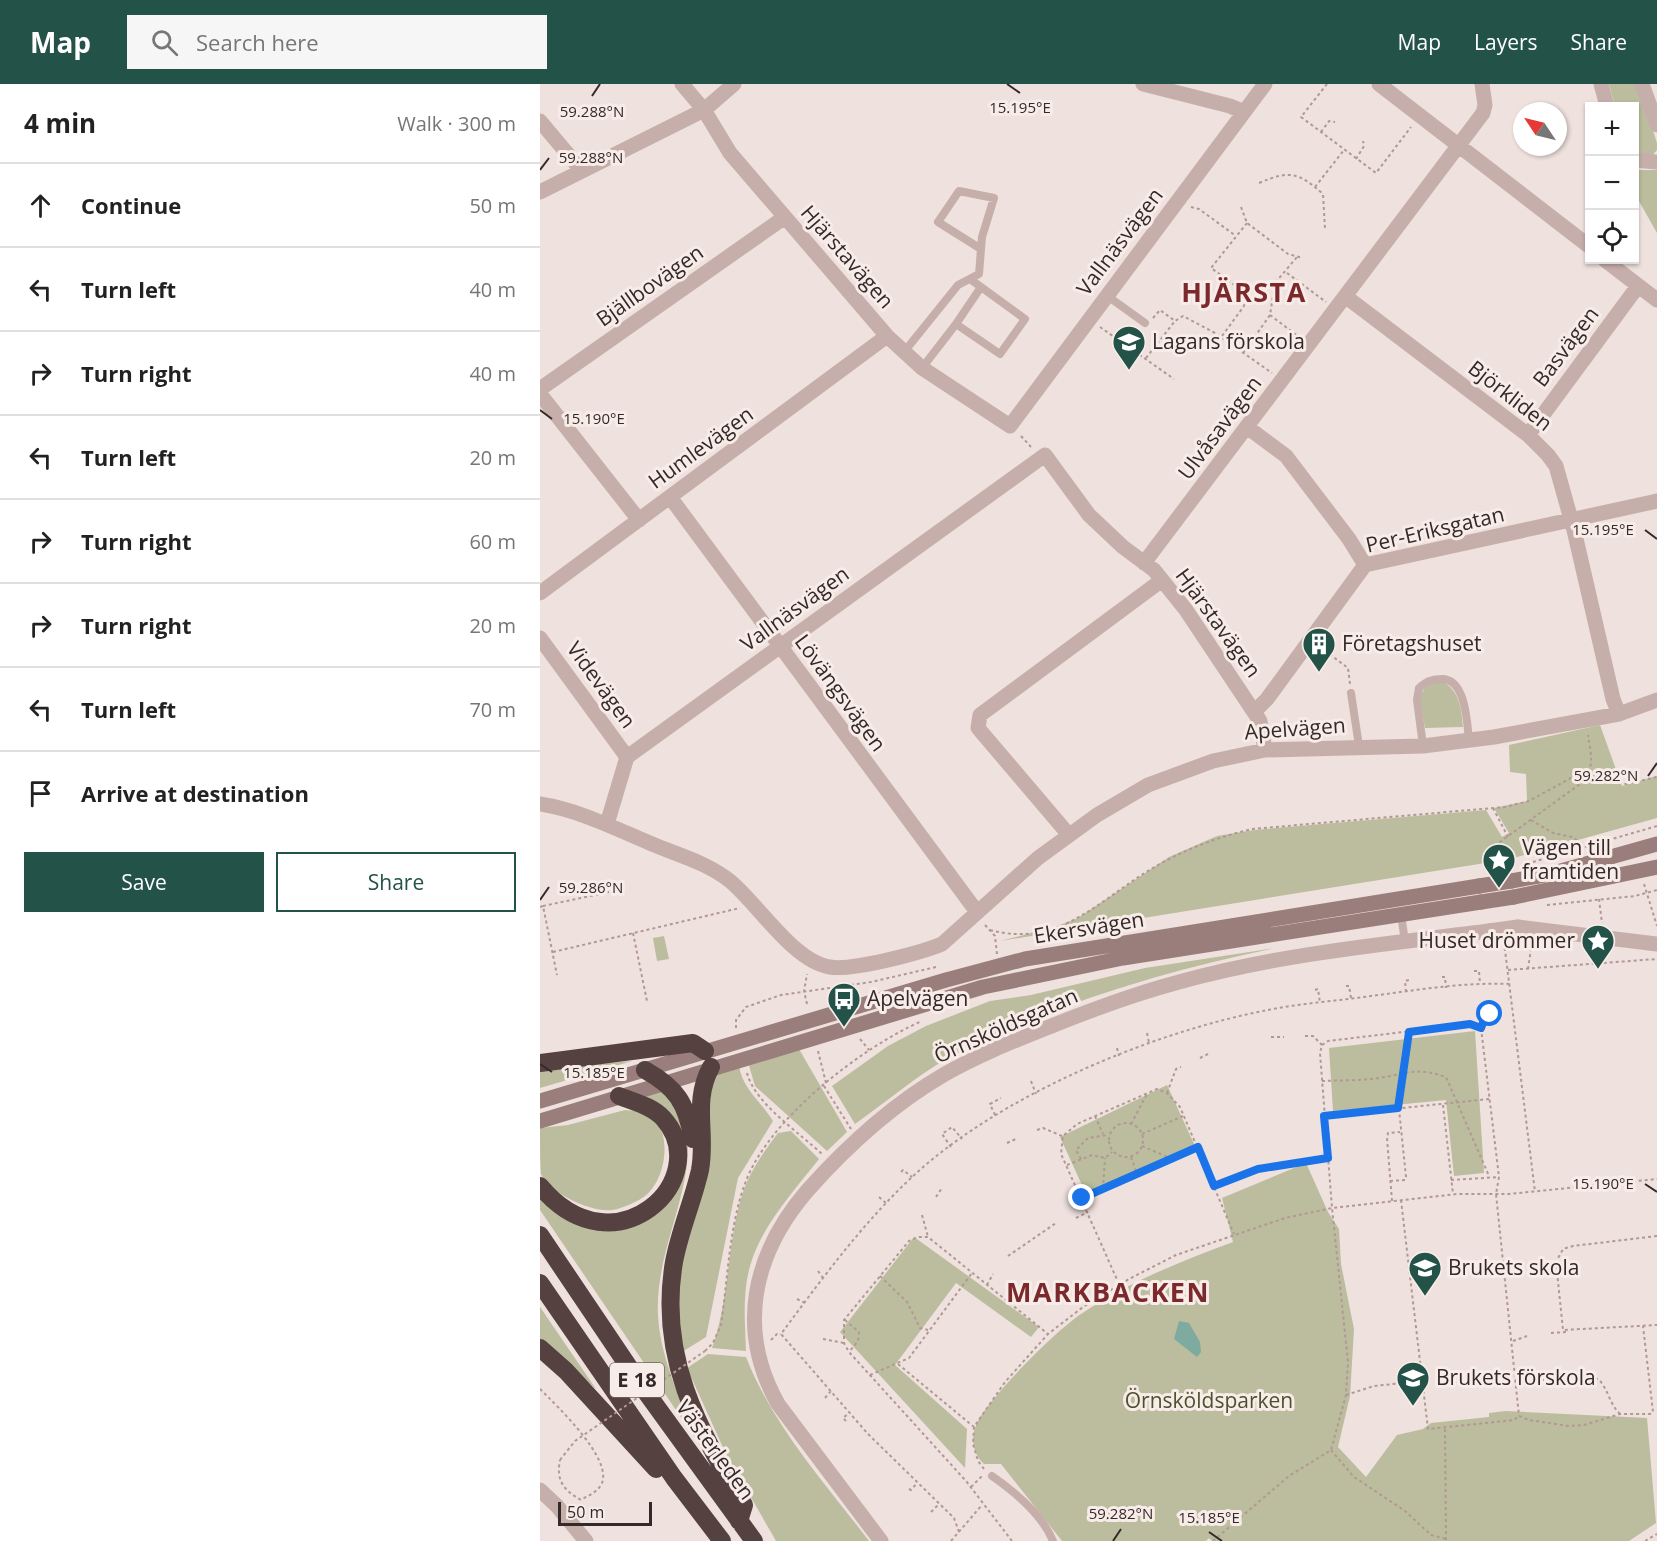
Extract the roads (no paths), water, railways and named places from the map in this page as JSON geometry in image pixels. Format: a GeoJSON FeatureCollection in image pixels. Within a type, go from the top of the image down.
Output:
{"type":"FeatureCollection","features":[{"type":"Feature","properties":{"kind":"highway"},"geometry":{"type":"LineString","coordinates":[[540,1063],[693,1043],[714,1060]]}},
{"type":"Feature","properties":{"kind":"highway","name":"E 18"},"geometry":{"type":"LineString","coordinates":[[714,1060],[700,1092],[702,1151],[671,1281],[671,1335],[681,1377],[701,1431],[744,1505],[739,1521]]}},
{"type":"Feature","properties":{"kind":"highway","name":"E 18"},"geometry":{"type":"LineString","coordinates":[[645,1070],[666,1081],[677,1094],[687,1113],[696,1157],[693,1193]]}},
{"type":"Feature","properties":{"kind":"highway"},"geometry":{"type":"LineString","coordinates":[[540,1186],[563,1208],[595,1222],[617,1223],[637,1217],[662,1197],[679,1163],[675,1136],[656,1112],[619,1096]]}},
{"type":"Feature","properties":{"kind":"highway","name":"Västerleden"},"geometry":{"type":"LineString","coordinates":[[540,1235],[643,1388],[754,1541]]}},
{"type":"Feature","properties":{"kind":"highway","name":"E 18"},"geometry":{"type":"LineString","coordinates":[[540,1283],[674,1478],[722,1541]]}},
{"type":"Feature","properties":{"kind":"highway","name":"E 18"},"geometry":{"type":"LineString","coordinates":[[540,1348],[566,1371],[654,1469],[674,1478]]}},
{"type":"Feature","properties":{"kind":"main road","name":"Ekersvägen"},"geometry":{"type":"LineString","coordinates":[[540,1121],[666,1081],[714,1060],[741,1035],[1025,959],[1550,874],[1657,844]]}},
{"type":"Feature","properties":{"kind":"main road","name":"Ekersvägen"},"geometry":{"type":"LineString","coordinates":[[540,1101],[645,1070],[714,1060],[983,987],[1123,958],[1481,903],[1657,867]]}},
{"type":"Feature","properties":{"kind":"main road"},"geometry":{"type":"LineString","coordinates":[[1398,899],[1401,915]]}},
{"type":"Feature","properties":{"kind":"street","name":"Hjärstavägen"},"geometry":{"type":"LineString","coordinates":[[682,84],[704,110],[730,153],[887,336],[922,368],[1010,426]]}},
{"type":"Feature","properties":{"kind":"street"},"geometry":{"type":"LineString","coordinates":[[540,192],[704,110],[734,84]]}},
{"type":"Feature","properties":{"kind":"street"},"geometry":{"type":"LineString","coordinates":[[1143,84],[1230,106],[1244,112]]}},
{"type":"Feature","properties":{"kind":"street","name":"Vallnäsvägen"},"geometry":{"type":"LineString","coordinates":[[1010,426],[1265,84]]}},
{"type":"Feature","properties":{"kind":"street"},"geometry":{"type":"LineString","coordinates":[[1379,84],[1585,243]]}},
{"type":"Feature","properties":{"kind":"street","name":"Ulvåsavägen"},"geometry":{"type":"LineString","coordinates":[[1144,563],[1483,113],[1485,105],[1482,84]]}},
{"type":"Feature","properties":{"kind":"street"},"geometry":{"type":"LineString","coordinates":[[1601,84],[1606,102]]}},
{"type":"Feature","properties":{"kind":"street"},"geometry":{"type":"LineString","coordinates":[[1642,84],[1657,125]]}},
{"type":"Feature","properties":{"kind":"street"},"geometry":{"type":"LineString","coordinates":[[540,121],[582,171]]}},
{"type":"Feature","properties":{"kind":"street"},"geometry":{"type":"LineString","coordinates":[[1639,160],[1657,162]]}},
{"type":"Feature","properties":{"kind":"street","name":"Bjällbovägen"},"geometry":{"type":"LineString","coordinates":[[540,389],[784,216]]}},
{"type":"Feature","properties":{"kind":"street"},"geometry":{"type":"LineString","coordinates":[[1610,264],[1657,300]]}},
{"type":"Feature","properties":{"kind":"street","name":"Basvägen"},"geometry":{"type":"LineString","coordinates":[[1528,435],[1638,286]]}},
{"type":"Feature","properties":{"kind":"street","name":"Björkliden"},"geometry":{"type":"LineString","coordinates":[[1345,296],[1528,435],[1548,454],[1556,466],[1613,699],[1619,714]]}},
{"type":"Feature","properties":{"kind":"street","name":"Humlevägen"},"geometry":{"type":"LineString","coordinates":[[540,593],[887,336]]}},
{"type":"Feature","properties":{"kind":"street"},"geometry":{"type":"LineString","coordinates":[[540,394],[639,520]]}},
{"type":"Feature","properties":{"kind":"street"},"geometry":{"type":"LineString","coordinates":[[1247,427],[1286,456],[1349,539],[1365,565]]}},
{"type":"Feature","properties":{"kind":"street","name":"Hjärstavägen"},"geometry":{"type":"LineString","coordinates":[[1042,456],[1049,458],[1089,515],[1162,580],[1186,610],[1255,711],[1263,728],[1265,750]]}},
{"type":"Feature","properties":{"kind":"street","name":"Vallnäsvägen"},"geometry":{"type":"LineString","coordinates":[[627,757],[1042,456]]}},
{"type":"Feature","properties":{"kind":"street","name":"Lövängsvägen"},"geometry":{"type":"LineString","coordinates":[[670,497],[977,912]]}},
{"type":"Feature","properties":{"kind":"street","name":"Per-Eriksgatan"},"geometry":{"type":"LineString","coordinates":[[1255,711],[1365,565],[1657,501]]}},
{"type":"Feature","properties":{"kind":"street"},"geometry":{"type":"LineString","coordinates":[[1069,835],[978,728],[980,715],[1162,580]]}},
{"type":"Feature","properties":{"kind":"street","name":"Videvägen"},"geometry":{"type":"LineString","coordinates":[[540,638],[627,757]]}},
{"type":"Feature","properties":{"kind":"street","name":"Apelvägen"},"geometry":{"type":"LineString","coordinates":[[540,804],[607,824],[717,872],[748,897],[806,956],[831,967],[847,967],[927,950],[942,944],[1069,835],[1124,797],[1148,785],[1213,761],[1265,750],[1423,746],[1469,740],[1619,714],[1657,700]]}},
{"type":"Feature","properties":{"kind":"street"},"geometry":{"type":"LineString","coordinates":[[607,824],[627,757]]}},
{"type":"Feature","properties":{"kind":"street","name":"Örnsköldsgatan"},"geometry":{"type":"LineString","coordinates":[[881,1541],[778,1404],[770,1389],[758,1349],[755,1325],[757,1281],[771,1243],[800,1200],[832,1163],[888,1113],[947,1073],[1013,1042],[1101,1006],[1213,974],[1405,941],[1518,927],[1657,944]]}},
{"type":"Feature","properties":{"kind":"street"},"geometry":{"type":"LineString","coordinates":[[540,1491],[586,1541]]}},
{"type":"Feature","properties":{"kind":"lane"},"geometry":{"type":"LineString","coordinates":[[904,352],[958,285],[979,274],[981,249],[994,198],[959,191],[938,222],[981,249]]}},
{"type":"Feature","properties":{"kind":"lane"},"geometry":{"type":"LineString","coordinates":[[956,324],[1000,354],[1025,319],[970,279]]}},
{"type":"Feature","properties":{"kind":"lane"},"geometry":{"type":"LineString","coordinates":[[922,368],[981,287]]}},
{"type":"Feature","properties":{"kind":"lane"},"geometry":{"type":"LineString","coordinates":[[1106,295],[1145,323]]}},
{"type":"Feature","properties":{"kind":"lane"},"geometry":{"type":"LineString","coordinates":[[1423,746],[1417,700],[1419,688],[1434,679],[1446,679],[1455,685],[1462,699],[1469,740]]}},
{"type":"Feature","properties":{"kind":"lane"},"geometry":{"type":"LineString","coordinates":[[1351,693],[1359,746]]}},
{"type":"Feature","properties":{"kind":"lane"},"geometry":{"type":"LineString","coordinates":[[1401,915],[1405,941]]}},
{"type":"Feature","properties":{"kind":"lane"},"geometry":{"type":"LineString","coordinates":[[992,1476],[1013,1490],[1048,1529],[1053,1541]]}},
{"type":"Feature","properties":{"kind":"water"},"geometry":{"type":"Polygon","coordinates":[[[1179,1321],[1189,1323],[1200,1342],[1201,1352],[1197,1357],[1174,1339],[1179,1321]]]}},
{"type":"Feature","properties":{"kind":"place","name":"Lagans förskola"},"geometry":{"type":"Point","coordinates":[1129,371]}},
{"type":"Feature","properties":{"kind":"place","name":"Företagshuset"},"geometry":{"type":"Point","coordinates":[1319,673]}},
{"type":"Feature","properties":{"kind":"place","name":"Vägen till framtiden"},"geometry":{"type":"Point","coordinates":[1499,889]}},
{"type":"Feature","properties":{"kind":"place","name":"Huset drömmer"},"geometry":{"type":"Point","coordinates":[1598,970]}},
{"type":"Feature","properties":{"kind":"place","name":"Apelvägen"},"geometry":{"type":"Point","coordinates":[844,1028]}},
{"type":"Feature","properties":{"kind":"place","name":"Brukets skola"},"geometry":{"type":"Point","coordinates":[1425,1297]}},
{"type":"Feature","properties":{"kind":"place","name":"Brukets förskola"},"geometry":{"type":"Point","coordinates":[1413,1407]}},
{"type":"Feature","properties":{"kind":"district","name":"HJÄRSTA"},"geometry":{"type":"Point","coordinates":[1244,293]}},
{"type":"Feature","properties":{"kind":"district","name":"MARKBACKEN"},"geometry":{"type":"Point","coordinates":[1108,1293]}},
{"type":"Feature","properties":{"kind":"park label","name":"Örnsköldsparken"},"geometry":{"type":"Point","coordinates":[1209,1401]}}]}
